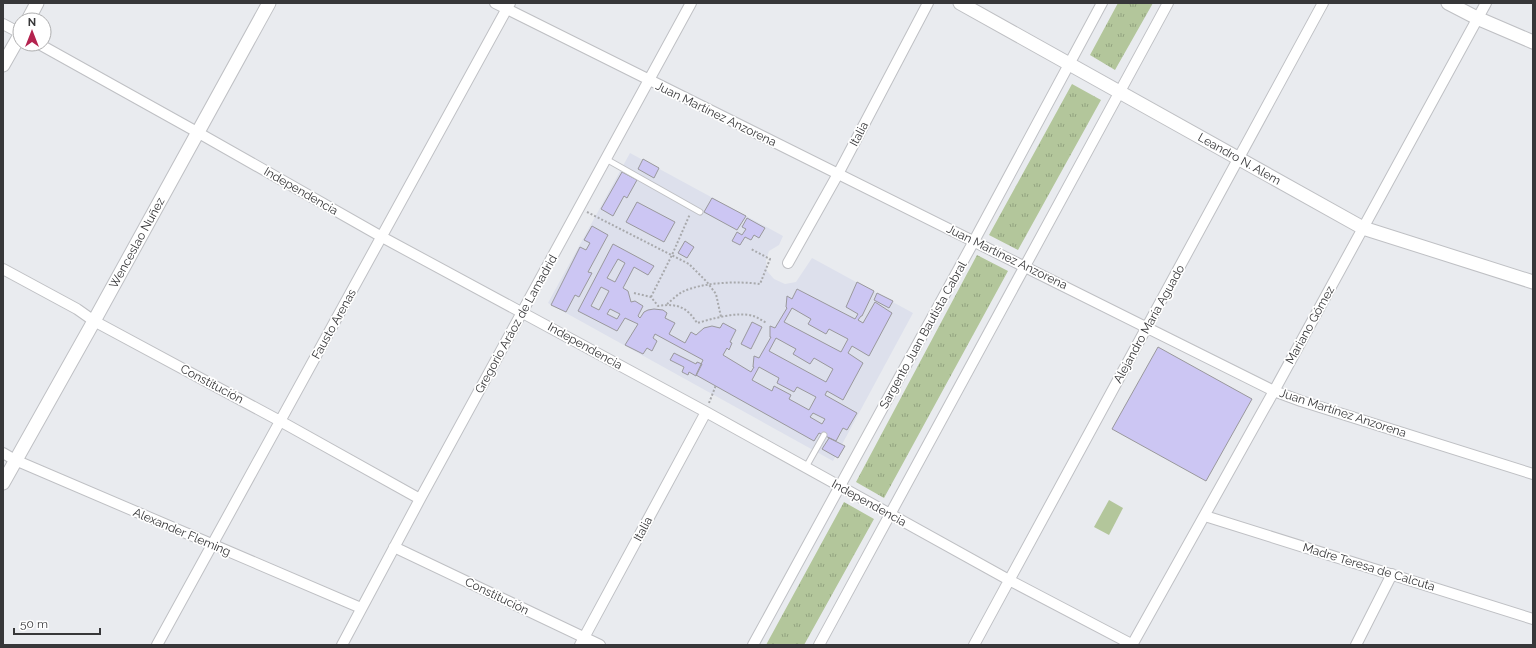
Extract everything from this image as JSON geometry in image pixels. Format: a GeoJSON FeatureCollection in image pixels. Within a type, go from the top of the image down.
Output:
{"type":"FeatureCollection","features":[{"type":"Feature","properties":{"kind":"street"},"geometry":{"type":"LineString","coordinates":[[32,12],[37,3]]}},
{"type":"Feature","properties":{"kind":"street","name":"Wenceslao Nuñez"},"geometry":{"type":"LineString","coordinates":[[3,483],[269,3]]}},
{"type":"Feature","properties":{"kind":"street","name":"Juan Martínez Anzorena"},"geometry":{"type":"LineString","coordinates":[[495,3],[508,6],[648,80],[1274,391],[1309,404],[1533,474]]}},
{"type":"Feature","properties":{"kind":"street","name":"Gregorio Aráoz de Lamadrid"},"geometry":{"type":"LineString","coordinates":[[342,645],[420,498],[691,3]]}},
{"type":"Feature","properties":{"kind":"street","name":"Italia"},"geometry":{"type":"LineString","coordinates":[[788,263],[838,174],[928,3]]}},
{"type":"Feature","properties":{"kind":"street","name":"Leandro N. Alem"},"geometry":{"type":"LineString","coordinates":[[960,3],[1363,228],[1533,282]]}},
{"type":"Feature","properties":{"kind":"street","name":"Sargento Juan Bautista Cabral"},"geometry":{"type":"LineString","coordinates":[[753,645],[974,241],[1102,3]]}},
{"type":"Feature","properties":{"kind":"street"},"geometry":{"type":"LineString","coordinates":[[819,645],[1168,3]]}},
{"type":"Feature","properties":{"kind":"street","name":"Alejandro María Aguado"},"geometry":{"type":"LineString","coordinates":[[974,645],[1148,328],[1323,3]]}},
{"type":"Feature","properties":{"kind":"street"},"geometry":{"type":"LineString","coordinates":[[1448,3],[1477,18],[1533,42]]}},
{"type":"Feature","properties":{"kind":"street","name":"Mariano Gómez"},"geometry":{"type":"LineString","coordinates":[[1132,645],[1274,391],[1486,3]]}},
{"type":"Feature","properties":{"kind":"street","name":"Fausto Arenas"},"geometry":{"type":"LineString","coordinates":[[157,645],[508,6]]}},
{"type":"Feature","properties":{"kind":"street"},"geometry":{"type":"LineString","coordinates":[[3,24],[12,29]]}},
{"type":"Feature","properties":{"kind":"street"},"geometry":{"type":"LineString","coordinates":[[3,65],[12,49]]}},
{"type":"Feature","properties":{"kind":"street","name":"Independencia"},"geometry":{"type":"LineString","coordinates":[[52,51],[382,237],[706,412],[1009,580],[1132,645]]}},
{"type":"Feature","properties":{"kind":"street","name":"Constitución"},"geometry":{"type":"LineString","coordinates":[[3,269],[78,309],[94,321],[420,498]]}},
{"type":"Feature","properties":{"kind":"street","name":"Italia"},"geometry":{"type":"LineString","coordinates":[[582,641],[706,412]]}},
{"type":"Feature","properties":{"kind":"street","name":"Alexander Fleming"},"geometry":{"type":"LineString","coordinates":[[3,453],[15,460],[361,608]]}},
{"type":"Feature","properties":{"kind":"street","name":"Madre Teresa de Calcuta"},"geometry":{"type":"LineString","coordinates":[[1205,516],[1533,619]]}},
{"type":"Feature","properties":{"kind":"street","name":"Constitución"},"geometry":{"type":"LineString","coordinates":[[394,547],[582,641],[600,645]]}},
{"type":"Feature","properties":{"kind":"street"},"geometry":{"type":"LineString","coordinates":[[1356,645],[1392,574]]}},
{"type":"Feature","properties":{"kind":"lane"},"geometry":{"type":"LineString","coordinates":[[606,159],[700,212]]}},
{"type":"Feature","properties":{"kind":"lane"},"geometry":{"type":"LineString","coordinates":[[806,467],[824,435]]}},
{"type":"Feature","properties":{"kind":"path"},"geometry":{"type":"LineString","coordinates":[[579,207],[689,264],[710,285],[716,294],[721,317]]}},
{"type":"Feature","properties":{"kind":"path"},"geometry":{"type":"LineString","coordinates":[[651,297],[693,208]]}},
{"type":"Feature","properties":{"kind":"path"},"geometry":{"type":"LineString","coordinates":[[666,304],[682,292],[710,285],[742,282],[760,284],[770,259],[751,249]]}},
{"type":"Feature","properties":{"kind":"path"},"geometry":{"type":"LineString","coordinates":[[634,293],[651,297],[658,306],[666,304],[678,305],[685,309],[693,317],[697,324],[721,317],[746,314],[767,323]]}},
{"type":"Feature","properties":{"kind":"path"},"geometry":{"type":"LineString","coordinates":[[706,412],[716,385]]}},
{"type":"Feature","properties":{"kind":"shaded area"},"geometry":{"type":"Polygon","coordinates":[[[630,153],[783,236],[779,245],[769,251],[766,260],[767,271],[774,279],[785,284],[796,282],[812,258],[913,313],[833,461],[548,303],[630,153]]]}},
{"type":"Feature","properties":{"kind":"green space"},"geometry":{"type":"Polygon","coordinates":[[[1118,3],[1153,3],[1115,70],[1090,55],[1118,3]]]}},
{"type":"Feature","properties":{"kind":"green space"},"geometry":{"type":"Polygon","coordinates":[[[1072,84],[1101,100],[1018,250],[989,235],[1072,84]]]}},
{"type":"Feature","properties":{"kind":"green space"},"geometry":{"type":"Polygon","coordinates":[[[977,255],[1008,271],[884,498],[856,482],[977,255]]]}},
{"type":"Feature","properties":{"kind":"green space"},"geometry":{"type":"Polygon","coordinates":[[[1109,500],[1123,508],[1109,535],[1094,527],[1109,500]]]}},
{"type":"Feature","properties":{"kind":"green space"},"geometry":{"type":"Polygon","coordinates":[[[844,502],[874,519],[804,645],[766,645],[844,502]]]}},
{"type":"Feature","properties":{"kind":"building"},"geometry":{"type":"Polygon","coordinates":[[[643,159],[659,168],[654,178],[638,169],[643,159]]]}},
{"type":"Feature","properties":{"kind":"building"},"geometry":{"type":"Polygon","coordinates":[[[622,172],[637,180],[627,198],[624,196],[613,216],[601,209],[622,172]]]}},
{"type":"Feature","properties":{"kind":"building"},"geometry":{"type":"Polygon","coordinates":[[[712,198],[746,216],[737,230],[704,212],[712,198]]]}},
{"type":"Feature","properties":{"kind":"building"},"geometry":{"type":"Polygon","coordinates":[[[637,202],[675,222],[664,242],[626,222],[637,202]]]}},
{"type":"Feature","properties":{"kind":"building"},"geometry":{"type":"Polygon","coordinates":[[[747,218],[765,228],[759,238],[754,235],[751,240],[745,237],[740,245],[732,241],[737,232],[742,235],[746,229],[742,227],[747,218]]]}},
{"type":"Feature","properties":{"kind":"building"},"geometry":{"type":"Polygon","coordinates":[[[592,226],[608,235],[588,272],[592,273],[579,297],[575,295],[566,312],[551,305],[580,247],[586,250],[590,243],[584,240],[592,226]]]}},
{"type":"Feature","properties":{"kind":"building"},"geometry":{"type":"Polygon","coordinates":[[[685,241],[694,247],[687,258],[678,253],[685,241]]]}},
{"type":"Feature","properties":{"kind":"building"},"geometry":{"type":"Polygon","coordinates":[[[613,244],[654,266],[648,275],[634,267],[623,288],[628,291],[631,302],[635,301],[643,306],[638,316],[640,318],[644,312],[648,310],[663,310],[667,313],[665,318],[675,323],[669,334],[685,343],[691,332],[696,335],[704,328],[712,326],[720,328],[723,323],[736,330],[730,342],[732,343],[729,350],[727,348],[723,355],[751,372],[754,367],[754,356],[759,358],[771,337],[770,326],[775,328],[787,308],[787,296],[792,299],[797,289],[855,319],[858,314],[846,307],[857,282],[874,291],[862,316],[858,320],[863,323],[875,302],[892,313],[869,356],[852,346],[848,353],[863,363],[843,400],[827,391],[825,395],[857,413],[847,430],[843,428],[836,441],[819,433],[814,441],[696,375],[703,360],[655,334],[653,338],[657,341],[652,351],[647,348],[643,354],[625,345],[638,324],[625,318],[617,331],[578,311],[613,244]],[[618,259],[607,278],[615,282],[625,263],[618,259]],[[601,287],[591,306],[599,310],[609,291],[601,287]],[[792,308],[784,322],[841,352],[848,339],[829,329],[826,334],[808,324],[811,319],[792,308]],[[610,309],[607,314],[617,319],[620,314],[610,309]],[[776,338],[769,351],[826,382],[833,369],[814,358],[810,364],[793,354],[796,349],[776,338]],[[759,367],[752,380],[772,391],[774,386],[791,395],[789,399],[809,410],[816,397],[797,387],[794,392],[777,383],[779,378],[759,367]],[[813,413],[810,417],[822,424],[825,419],[813,413]]]}},
{"type":"Feature","properties":{"kind":"building"},"geometry":{"type":"Polygon","coordinates":[[[877,293],[893,301],[889,308],[874,300],[877,293]]]}},
{"type":"Feature","properties":{"kind":"building"},"geometry":{"type":"Polygon","coordinates":[[[752,322],[762,327],[751,349],[741,344],[752,322]]]}},
{"type":"Feature","properties":{"kind":"building"},"geometry":{"type":"Polygon","coordinates":[[[1158,347],[1252,399],[1206,481],[1112,429],[1158,347]]]}},
{"type":"Feature","properties":{"kind":"building"},"geometry":{"type":"Polygon","coordinates":[[[674,353],[696,364],[697,362],[702,364],[696,376],[689,372],[688,375],[682,372],[684,367],[670,360],[674,353]]]}},
{"type":"Feature","properties":{"kind":"building"},"geometry":{"type":"Polygon","coordinates":[[[829,438],[845,446],[838,458],[822,449],[829,438]]]}}]}
